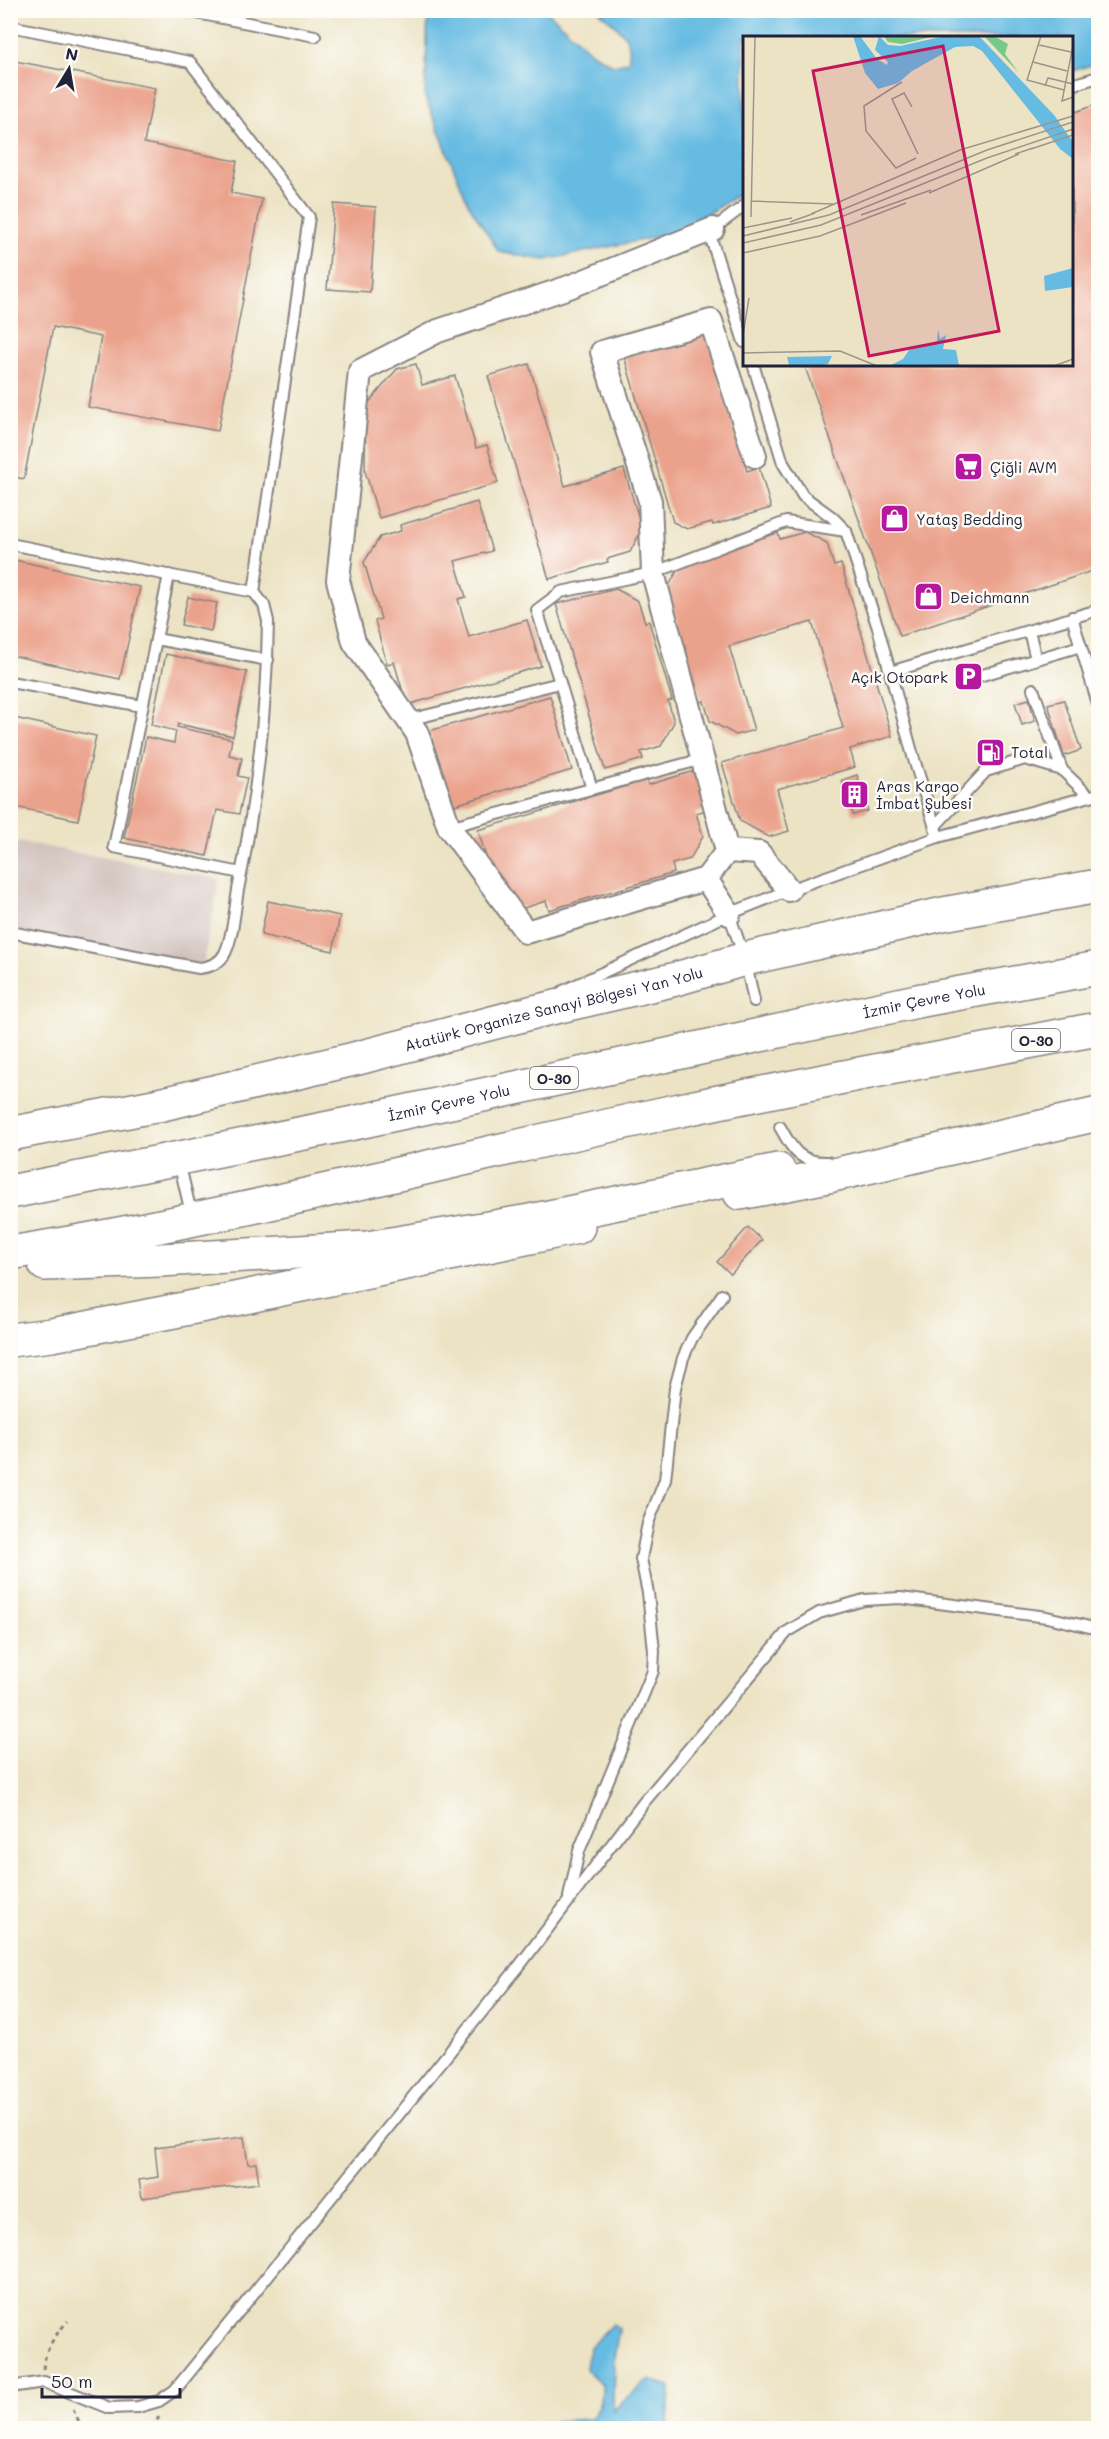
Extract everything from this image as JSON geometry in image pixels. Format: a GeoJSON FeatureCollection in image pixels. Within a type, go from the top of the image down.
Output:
{"type":"FeatureCollection","features":[{"type":"Feature","properties":{"kind":"main road","name":"Atatürk Organize Sanayi Bölgesi Yan Yolu"},"geometry":{"type":"LineString","coordinates":[[10,1134],[154,1106],[343,1062],[534,1012],[672,980],[745,959],[944,914],[1098,886]]}},
{"type":"Feature","properties":{"kind":"main road","name":"İzmir Çevre Yolu"},"geometry":{"type":"LineString","coordinates":[[10,1192],[178,1159],[893,1006],[1098,968]]}},
{"type":"Feature","properties":{"kind":"main road","name":"O-30"},"geometry":{"type":"LineString","coordinates":[[10,1253],[192,1219],[672,1112],[1098,1029]]}},
{"type":"Feature","properties":{"kind":"main road"},"geometry":{"type":"LineString","coordinates":[[973,1052],[1098,1046]]}},
{"type":"Feature","properties":{"kind":"main road"},"geometry":{"type":"LineString","coordinates":[[10,1340],[52,1335],[235,1299],[724,1196],[833,1176],[1095,1114]]}},
{"type":"Feature","properties":{"kind":"main road"},"geometry":{"type":"LineString","coordinates":[[10,1124],[58,1125]]}},
{"type":"Feature","properties":{"kind":"main road"},"geometry":{"type":"LineString","coordinates":[[10,1265],[161,1260],[367,1248],[530,1221],[778,1170]]}},
{"type":"Feature","properties":{"kind":"street"},"geometry":{"type":"LineString","coordinates":[[713,229],[569,287],[438,331],[360,371],[338,580],[354,642],[417,733],[449,827],[526,932],[706,879],[727,851]]}},
{"type":"Feature","properties":{"kind":"street"},"geometry":{"type":"LineString","coordinates":[[727,851],[653,573],[650,501],[602,352],[711,321],[754,456]]}},
{"type":"Feature","properties":{"kind":"street"},"geometry":{"type":"LineString","coordinates":[[727,851],[759,853],[789,890]]}},
{"type":"Feature","properties":{"kind":"street"},"geometry":{"type":"LineString","coordinates":[[706,879],[729,914]]}},
{"type":"Feature","properties":{"kind":"lane"},"geometry":{"type":"LineString","coordinates":[[181,10],[315,36]]}},
{"type":"Feature","properties":{"kind":"lane"},"geometry":{"type":"LineString","coordinates":[[10,26],[190,62],[309,217],[254,592]]}},
{"type":"Feature","properties":{"kind":"lane"},"geometry":{"type":"LineString","coordinates":[[1073,84],[1098,77]]}},
{"type":"Feature","properties":{"kind":"lane"},"geometry":{"type":"LineString","coordinates":[[743,207],[709,232],[743,339]]}},
{"type":"Feature","properties":{"kind":"lane"},"geometry":{"type":"LineString","coordinates":[[754,366],[783,463],[802,496],[846,531],[937,831]]}},
{"type":"Feature","properties":{"kind":"lane"},"geometry":{"type":"LineString","coordinates":[[592,789],[537,610],[561,592],[653,573],[786,522],[846,531]]}},
{"type":"Feature","properties":{"kind":"lane"},"geometry":{"type":"LineString","coordinates":[[10,544],[254,592],[264,605],[268,621],[263,737],[242,873],[225,953],[214,964],[206,968],[10,932]]}},
{"type":"Feature","properties":{"kind":"lane"},"geometry":{"type":"LineString","coordinates":[[169,575],[114,847],[242,873]]}},
{"type":"Feature","properties":{"kind":"lane"},"geometry":{"type":"LineString","coordinates":[[890,672],[1098,610]]}},
{"type":"Feature","properties":{"kind":"lane"},"geometry":{"type":"LineString","coordinates":[[1072,617],[1098,704]]}},
{"type":"Feature","properties":{"kind":"lane"},"geometry":{"type":"LineString","coordinates":[[1029,631],[1036,659]]}},
{"type":"Feature","properties":{"kind":"lane"},"geometry":{"type":"LineString","coordinates":[[156,639],[268,660]]}},
{"type":"Feature","properties":{"kind":"lane"},"geometry":{"type":"LineString","coordinates":[[962,681],[1081,646]]}},
{"type":"Feature","properties":{"kind":"lane"},"geometry":{"type":"LineString","coordinates":[[10,682],[142,706]]}},
{"type":"Feature","properties":{"kind":"lane"},"geometry":{"type":"LineString","coordinates":[[408,720],[560,683]]}},
{"type":"Feature","properties":{"kind":"lane"},"geometry":{"type":"LineString","coordinates":[[1032,689],[1062,770]]}},
{"type":"Feature","properties":{"kind":"lane"},"geometry":{"type":"LineString","coordinates":[[449,827],[703,759]]}},
{"type":"Feature","properties":{"kind":"lane"},"geometry":{"type":"LineString","coordinates":[[937,831],[986,771],[1025,759],[1062,770],[1094,795]]}},
{"type":"Feature","properties":{"kind":"lane"},"geometry":{"type":"LineString","coordinates":[[534,1012],[564,991],[729,914],[937,831],[1094,795]]}},
{"type":"Feature","properties":{"kind":"lane"},"geometry":{"type":"LineString","coordinates":[[729,914],[745,959],[754,1001]]}},
{"type":"Feature","properties":{"kind":"lane"},"geometry":{"type":"LineString","coordinates":[[902,1147],[1003,1125],[1095,1114]]}},
{"type":"Feature","properties":{"kind":"lane"},"geometry":{"type":"LineString","coordinates":[[780,1127],[794,1153],[810,1161],[837,1160]]}},
{"type":"Feature","properties":{"kind":"lane"},"geometry":{"type":"LineString","coordinates":[[178,1159],[192,1219]]}},
{"type":"Feature","properties":{"kind":"lane"},"geometry":{"type":"LineString","coordinates":[[568,1902],[579,1851],[653,1671],[654,1651],[648,1593],[640,1559],[648,1523],[665,1480],[675,1388],[683,1358],[692,1338],[722,1295]]}},
{"type":"Feature","properties":{"kind":"lane"},"geometry":{"type":"LineString","coordinates":[[10,2387],[44,2382],[109,2408],[138,2407],[159,2401],[176,2390],[520,1965],[644,1802],[787,1632],[819,1613],[864,1600],[900,1598],[1047,1617],[1098,1629]]}},
{"type":"Feature","properties":{"kind":"shaded area"},"geometry":{"type":"Polygon","coordinates":[[[10,840],[219,879],[203,966],[11,930],[10,840]]]}},
{"type":"Feature","properties":{"kind":"water"},"geometry":{"type":"Polygon","coordinates":[[[428,11],[547,11],[592,53],[613,65],[628,62],[629,45],[623,33],[599,11],[1098,11],[1098,63],[1073,71],[1073,36],[743,36],[743,192],[676,233],[545,260],[499,252],[468,203],[425,97],[428,11]]]}},
{"type":"Feature","properties":{"kind":"water"},"geometry":{"type":"Polygon","coordinates":[[[612,2324],[619,2329],[614,2358],[613,2410],[650,2379],[670,2387],[668,2428],[549,2428],[555,2421],[591,2419],[601,2403],[602,2385],[586,2369],[589,2348],[612,2324]]]}},
{"type":"Feature","properties":{"kind":"building"},"geometry":{"type":"Polygon","coordinates":[[[10,60],[155,88],[144,143],[237,161],[231,193],[262,199],[218,431],[88,407],[101,337],[53,327],[24,479],[10,476],[10,60]]]}},
{"type":"Feature","properties":{"kind":"building","name":"Çiğli AVM"},"geometry":{"type":"Polygon","coordinates":[[[1098,104],[1098,569],[900,636],[805,366],[1073,366],[1073,113],[1098,104]]]}},
{"type":"Feature","properties":{"kind":"building"},"geometry":{"type":"Polygon","coordinates":[[[334,204],[376,207],[370,292],[327,289],[334,204]]]}},
{"type":"Feature","properties":{"kind":"building"},"geometry":{"type":"Polygon","coordinates":[[[706,332],[747,471],[759,467],[771,508],[713,525],[712,522],[687,529],[673,522],[624,356],[706,332]]]}},
{"type":"Feature","properties":{"kind":"building"},"geometry":{"type":"Polygon","coordinates":[[[416,364],[422,385],[455,376],[476,448],[487,445],[498,483],[379,518],[365,471],[366,406],[397,369],[416,364]]]}},
{"type":"Feature","properties":{"kind":"building"},"geometry":{"type":"Polygon","coordinates":[[[529,364],[565,486],[624,469],[642,529],[630,552],[607,559],[608,562],[549,579],[488,376],[529,364]]]}},
{"type":"Feature","properties":{"kind":"building"},"geometry":{"type":"Polygon","coordinates":[[[477,502],[492,551],[455,561],[466,597],[458,599],[469,637],[527,620],[541,666],[407,705],[394,662],[387,664],[375,621],[381,619],[364,562],[380,537],[401,531],[400,525],[477,502]]]}},
{"type":"Feature","properties":{"kind":"building"},"geometry":{"type":"Polygon","coordinates":[[[805,532],[827,543],[834,566],[841,564],[892,736],[850,749],[855,767],[777,789],[789,831],[769,837],[740,821],[722,763],[843,728],[812,622],[729,646],[754,730],[736,735],[710,721],[704,701],[701,702],[667,589],[680,566],[702,555],[778,533],[780,539],[805,532]]]}},
{"type":"Feature","properties":{"kind":"building"},"geometry":{"type":"Polygon","coordinates":[[[10,559],[140,587],[120,679],[10,655],[10,559]]]}},
{"type":"Feature","properties":{"kind":"building"},"geometry":{"type":"Polygon","coordinates":[[[616,589],[638,601],[645,622],[649,621],[672,700],[668,701],[674,722],[661,746],[641,752],[643,759],[605,770],[556,604],[616,589]]]}},
{"type":"Feature","properties":{"kind":"building"},"geometry":{"type":"Polygon","coordinates":[[[188,597],[217,603],[211,631],[181,625],[188,597]]]}},
{"type":"Feature","properties":{"kind":"building"},"geometry":{"type":"Polygon","coordinates":[[[166,654],[247,672],[233,736],[178,724],[177,727],[232,739],[229,755],[242,758],[238,776],[247,778],[239,814],[217,810],[207,856],[124,838],[146,737],[174,743],[176,731],[151,725],[166,654]]]}},
{"type":"Feature","properties":{"kind":"building"},"geometry":{"type":"Polygon","coordinates":[[[550,696],[572,770],[451,806],[429,731],[550,696]]]}},
{"type":"Feature","properties":{"kind":"building"},"geometry":{"type":"Polygon","coordinates":[[[1029,699],[1035,721],[1022,725],[1015,703],[1029,699]]]}},
{"type":"Feature","properties":{"kind":"building"},"geometry":{"type":"Polygon","coordinates":[[[1064,700],[1081,750],[1064,756],[1048,704],[1064,700]]]}},
{"type":"Feature","properties":{"kind":"building"},"geometry":{"type":"Polygon","coordinates":[[[10,717],[96,736],[78,820],[10,806],[10,717]]]}},
{"type":"Feature","properties":{"kind":"building"},"geometry":{"type":"Polygon","coordinates":[[[694,771],[706,810],[696,813],[703,836],[690,859],[672,864],[674,873],[549,910],[546,901],[524,908],[501,896],[492,877],[478,830],[647,780],[648,785],[694,771]]]}},
{"type":"Feature","properties":{"kind":"building","name":"Aras Kargo İmbat Şubesi"},"geometry":{"type":"Polygon","coordinates":[[[857,775],[868,811],[853,815],[842,780],[857,775]]]}},
{"type":"Feature","properties":{"kind":"building"},"geometry":{"type":"Polygon","coordinates":[[[268,901],[340,916],[333,951],[261,935],[268,901]]]}},
{"type":"Feature","properties":{"kind":"building"},"geometry":{"type":"Polygon","coordinates":[[[748,1227],[762,1240],[731,1274],[717,1262],[748,1227]]]}},
{"type":"Feature","properties":{"kind":"building"},"geometry":{"type":"Polygon","coordinates":[[[244,2137],[248,2164],[256,2163],[259,2183],[142,2198],[139,2180],[158,2177],[155,2148],[244,2137]]]}},
{"type":"Feature","properties":{"kind":"place","name":"Çiğli AVM"},"geometry":{"type":"Point","coordinates":[969,467]}},
{"type":"Feature","properties":{"kind":"place","name":"Yataş Bedding"},"geometry":{"type":"Point","coordinates":[895,519]}},
{"type":"Feature","properties":{"kind":"place","name":"Deichmann"},"geometry":{"type":"Point","coordinates":[929,597]}},
{"type":"Feature","properties":{"kind":"place","name":"Açık Otopark"},"geometry":{"type":"Point","coordinates":[969,677]}},
{"type":"Feature","properties":{"kind":"place","name":"Total"},"geometry":{"type":"Point","coordinates":[990,752]}},
{"type":"Feature","properties":{"kind":"place","name":"Aras Kargo İmbat Şubesi"},"geometry":{"type":"Point","coordinates":[855,795]}}]}
